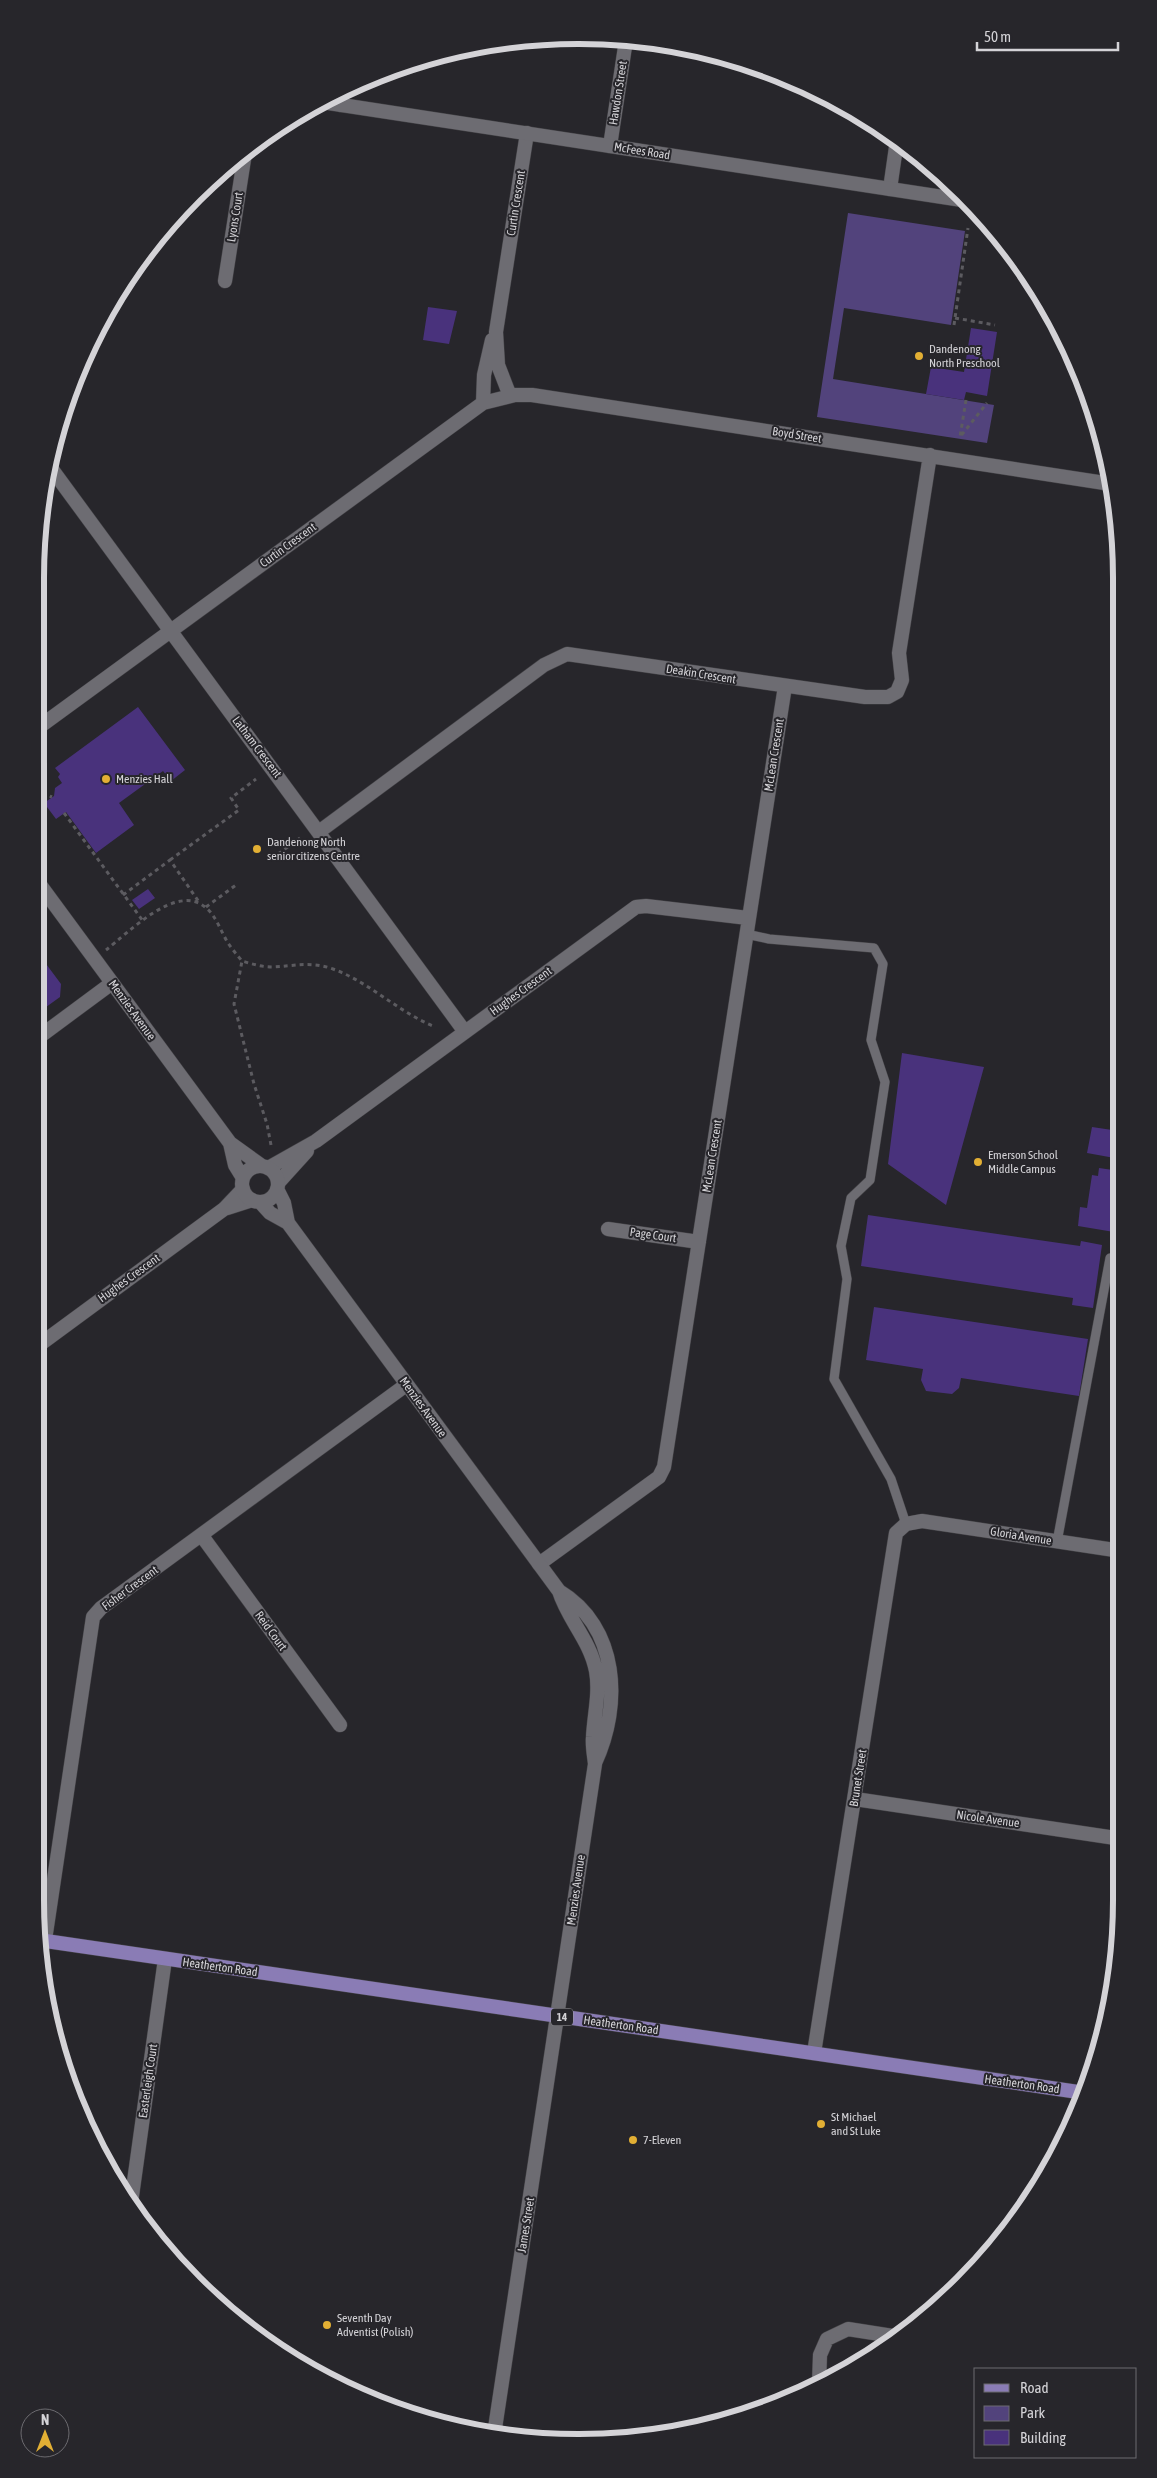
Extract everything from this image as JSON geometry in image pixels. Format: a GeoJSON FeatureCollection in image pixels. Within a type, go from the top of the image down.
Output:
{"type":"FeatureCollection","features":[{"type":"Feature","properties":{"kind":"main road","name":"Heatherton Road"},"geometry":{"type":"LineString","coordinates":[[46,1941],[1077,2092]]}},
{"type":"Feature","properties":{"kind":"street","name":"Hawdon Street"},"geometry":{"type":"LineString","coordinates":[[610,146],[625,46]]}},
{"type":"Feature","properties":{"kind":"street","name":"McFees Road"},"geometry":{"type":"LineString","coordinates":[[344,98],[527,133],[956,199]]}},
{"type":"Feature","properties":{"kind":"street","name":"Curtin Crescent"},"geometry":{"type":"LineString","coordinates":[[510,396],[498,365],[496,332],[527,133]]}},
{"type":"Feature","properties":{"kind":"street"},"geometry":{"type":"LineString","coordinates":[[890,189],[896,148]]}},
{"type":"Feature","properties":{"kind":"street","name":"Lyons Court"},"geometry":{"type":"LineString","coordinates":[[225,281],[243,162]]}},
{"type":"Feature","properties":{"kind":"street","name":"Curtin Crescent"},"geometry":{"type":"LineString","coordinates":[[44,723],[483,403],[490,344],[496,332]]}},
{"type":"Feature","properties":{"kind":"street","name":"Boyd Street"},"geometry":{"type":"LineString","coordinates":[[483,403],[510,396],[532,395],[1105,483]]}},
{"type":"Feature","properties":{"kind":"street","name":"Deakin Crescent"},"geometry":{"type":"LineString","coordinates":[[320,831],[544,665],[567,654],[870,697],[888,697],[897,692],[902,680],[899,653],[930,455]]}},
{"type":"Feature","properties":{"kind":"street","name":"Latham Crescent"},"geometry":{"type":"LineString","coordinates":[[54,473],[320,831],[465,1032]]}},
{"type":"Feature","properties":{"kind":"street","name":"McLean Crescent"},"geometry":{"type":"LineString","coordinates":[[539,1564],[654,1481],[659,1477],[664,1467],[785,686]]}},
{"type":"Feature","properties":{"kind":"street","name":"Menzies Avenue"},"geometry":{"type":"LineString","coordinates":[[44,890],[230,1143],[265,1167]]}},
{"type":"Feature","properties":{"kind":"street","name":"Hughes Crescent"},"geometry":{"type":"LineString","coordinates":[[265,1167],[316,1141],[636,907],[646,906],[748,918]]}},
{"type":"Feature","properties":{"kind":"street"},"geometry":{"type":"LineString","coordinates":[[44,1033],[112,983]]}},
{"type":"Feature","properties":{"kind":"street","name":"Hughes Crescent"},"geometry":{"type":"LineString","coordinates":[[277,1186],[316,1141]]}},
{"type":"Feature","properties":{"kind":"street","name":"Menzies Avenue"},"geometry":{"type":"LineString","coordinates":[[230,1143],[235,1165],[249,1192],[270,1213],[288,1223]]}},
{"type":"Feature","properties":{"kind":"street"},"geometry":{"type":"LineString","coordinates":[[265,1167],[275,1174],[277,1186],[271,1198],[249,1192],[250,1169],[265,1167]]}},
{"type":"Feature","properties":{"kind":"street","name":"Menzies Avenue"},"geometry":{"type":"LineString","coordinates":[[277,1186],[284,1203],[288,1223],[559,1591],[564,1607],[587,1642],[597,1672],[598,1687],[592,1739],[595,1764],[557,2016]]}},
{"type":"Feature","properties":{"kind":"street","name":"Hughes Crescent"},"geometry":{"type":"LineString","coordinates":[[44,1341],[249,1192]]}},
{"type":"Feature","properties":{"kind":"street","name":"Page Court"},"geometry":{"type":"LineString","coordinates":[[608,1229],[699,1242]]}},
{"type":"Feature","properties":{"kind":"street","name":"Fisher Crescent"},"geometry":{"type":"LineString","coordinates":[[45,1923],[93,1617],[101,1608],[406,1385]]}},
{"type":"Feature","properties":{"kind":"street","name":"Gloria Avenue"},"geometry":{"type":"LineString","coordinates":[[906,1524],[922,1521],[1113,1550]]}},
{"type":"Feature","properties":{"kind":"street","name":"Brunet Street"},"geometry":{"type":"LineString","coordinates":[[814,2053],[855,1799],[893,1541],[896,1533],[906,1524]]}},
{"type":"Feature","properties":{"kind":"street","name":"Reid Court"},"geometry":{"type":"LineString","coordinates":[[202,1536],[340,1725]]}},
{"type":"Feature","properties":{"kind":"street","name":"Nicole Avenue"},"geometry":{"type":"LineString","coordinates":[[855,1799],[1113,1838]]}},
{"type":"Feature","properties":{"kind":"street","name":"Easterleigh Court"},"geometry":{"type":"LineString","coordinates":[[132,2194],[165,1959]]}},
{"type":"Feature","properties":{"kind":"street","name":"James Street"},"geometry":{"type":"LineString","coordinates":[[495,2428],[557,2016]]}},
{"type":"Feature","properties":{"kind":"street"},"geometry":{"type":"LineString","coordinates":[[819,2377],[820,2355],[827,2339],[848,2329],[887,2336]]}},
{"type":"Feature","properties":{"kind":"lane"},"geometry":{"type":"LineString","coordinates":[[746,934],[769,939],[874,948],[883,964],[872,1040],[885,1082],[870,1180],[851,1198],[841,1246],[847,1279],[834,1379],[891,1479],[906,1524]]}},
{"type":"Feature","properties":{"kind":"lane"},"geometry":{"type":"LineString","coordinates":[[1057,1542],[1110,1258]]}},
{"type":"Feature","properties":{"kind":"path"},"geometry":{"type":"LineString","coordinates":[[954,325],[968,228]]}},
{"type":"Feature","properties":{"kind":"path"},"geometry":{"type":"LineString","coordinates":[[955,318],[981,320],[995,324]]}},
{"type":"Feature","properties":{"kind":"path"},"geometry":{"type":"LineString","coordinates":[[966,400],[959,439],[987,403]]}},
{"type":"Feature","properties":{"kind":"path"},"geometry":{"type":"LineString","coordinates":[[123,895],[239,810],[230,798],[256,779]]}},
{"type":"Feature","properties":{"kind":"path"},"geometry":{"type":"LineString","coordinates":[[44,794],[52,797]]}},
{"type":"Feature","properties":{"kind":"path"},"geometry":{"type":"LineString","coordinates":[[64,813],[143,921]]}},
{"type":"Feature","properties":{"kind":"path"},"geometry":{"type":"LineString","coordinates":[[278,854],[300,838]]}},
{"type":"Feature","properties":{"kind":"path"},"geometry":{"type":"LineString","coordinates":[[170,860],[200,904]]}},
{"type":"Feature","properties":{"kind":"path"},"geometry":{"type":"LineString","coordinates":[[206,907],[236,884]]}},
{"type":"Feature","properties":{"kind":"path"},"geometry":{"type":"LineString","coordinates":[[102,952],[167,905],[183,902],[200,904],[206,907],[228,943],[242,961],[263,967],[305,963],[332,969],[375,990],[432,1026]]}},
{"type":"Feature","properties":{"kind":"path"},"geometry":{"type":"LineString","coordinates":[[242,961],[234,1004],[254,1084],[268,1124],[271,1145]]}},
{"type":"Feature","properties":{"kind":"green space"},"geometry":{"type":"Polygon","coordinates":[[[848,213],[965,231],[951,325],[844,308],[833,379],[994,405],[987,443],[817,417],[848,213]]]}},
{"type":"Feature","properties":{"kind":"building"},"geometry":{"type":"Polygon","coordinates":[[[428,307],[457,311],[449,344],[423,340],[428,307]]]}},
{"type":"Feature","properties":{"kind":"building","name":"Dandenong North Preschool"},"geometry":{"type":"Polygon","coordinates":[[[971,328],[997,332],[987,396],[966,392],[964,400],[926,394],[931,367],[964,372],[971,328]]]}},
{"type":"Feature","properties":{"kind":"building","name":"Menzies Hall"},"geometry":{"type":"Polygon","coordinates":[[[138,707],[185,770],[171,781],[163,771],[119,803],[134,825],[96,853],[66,812],[56,819],[44,803],[54,796],[55,788],[62,783],[58,777],[60,774],[55,768],[138,707]]]}},
{"type":"Feature","properties":{"kind":"building"},"geometry":{"type":"Polygon","coordinates":[[[148,889],[155,898],[139,909],[132,900],[148,889]]]}},
{"type":"Feature","properties":{"kind":"building"},"geometry":{"type":"Polygon","coordinates":[[[44,961],[61,984],[60,997],[44,1009],[44,961]]]}},
{"type":"Feature","properties":{"kind":"building"},"geometry":{"type":"Polygon","coordinates":[[[902,1053],[984,1067],[946,1205],[888,1164],[902,1053]]]}},
{"type":"Feature","properties":{"kind":"building"},"geometry":{"type":"Polygon","coordinates":[[[1092,1127],[1113,1130],[1113,1158],[1087,1153],[1092,1127]]]}},
{"type":"Feature","properties":{"kind":"building"},"geometry":{"type":"Polygon","coordinates":[[[1099,1168],[1113,1170],[1113,1232],[1078,1226],[1080,1207],[1087,1208],[1092,1175],[1098,1176],[1099,1168]]]}},
{"type":"Feature","properties":{"kind":"building"},"geometry":{"type":"Polygon","coordinates":[[[868,1215],[1080,1246],[1081,1241],[1102,1245],[1093,1308],[1072,1305],[1073,1298],[861,1266],[868,1215]]]}},
{"type":"Feature","properties":{"kind":"building"},"geometry":{"type":"Polygon","coordinates":[[[874,1307],[1088,1339],[1079,1396],[961,1378],[959,1388],[952,1394],[926,1391],[921,1380],[923,1369],[866,1360],[874,1307]]]}},
{"type":"Feature","properties":{"kind":"place","name":"Dandenong North Preschool"},"geometry":{"type":"Point","coordinates":[919,356]}},
{"type":"Feature","properties":{"kind":"place","name":"Menzies Hall"},"geometry":{"type":"Point","coordinates":[106,779]}},
{"type":"Feature","properties":{"kind":"place","name":"Dandenong North senior citizens Centre"},"geometry":{"type":"Point","coordinates":[257,849]}},
{"type":"Feature","properties":{"kind":"place","name":"Emerson School Middle Campus"},"geometry":{"type":"Point","coordinates":[978,1162]}},
{"type":"Feature","properties":{"kind":"place","name":"St Michael and St Luke"},"geometry":{"type":"Point","coordinates":[821,2124]}},
{"type":"Feature","properties":{"kind":"place","name":"7-Eleven"},"geometry":{"type":"Point","coordinates":[633,2140]}},
{"type":"Feature","properties":{"kind":"place","name":"Seventh Day Adventist (Polish)"},"geometry":{"type":"Point","coordinates":[327,2325]}}]}
